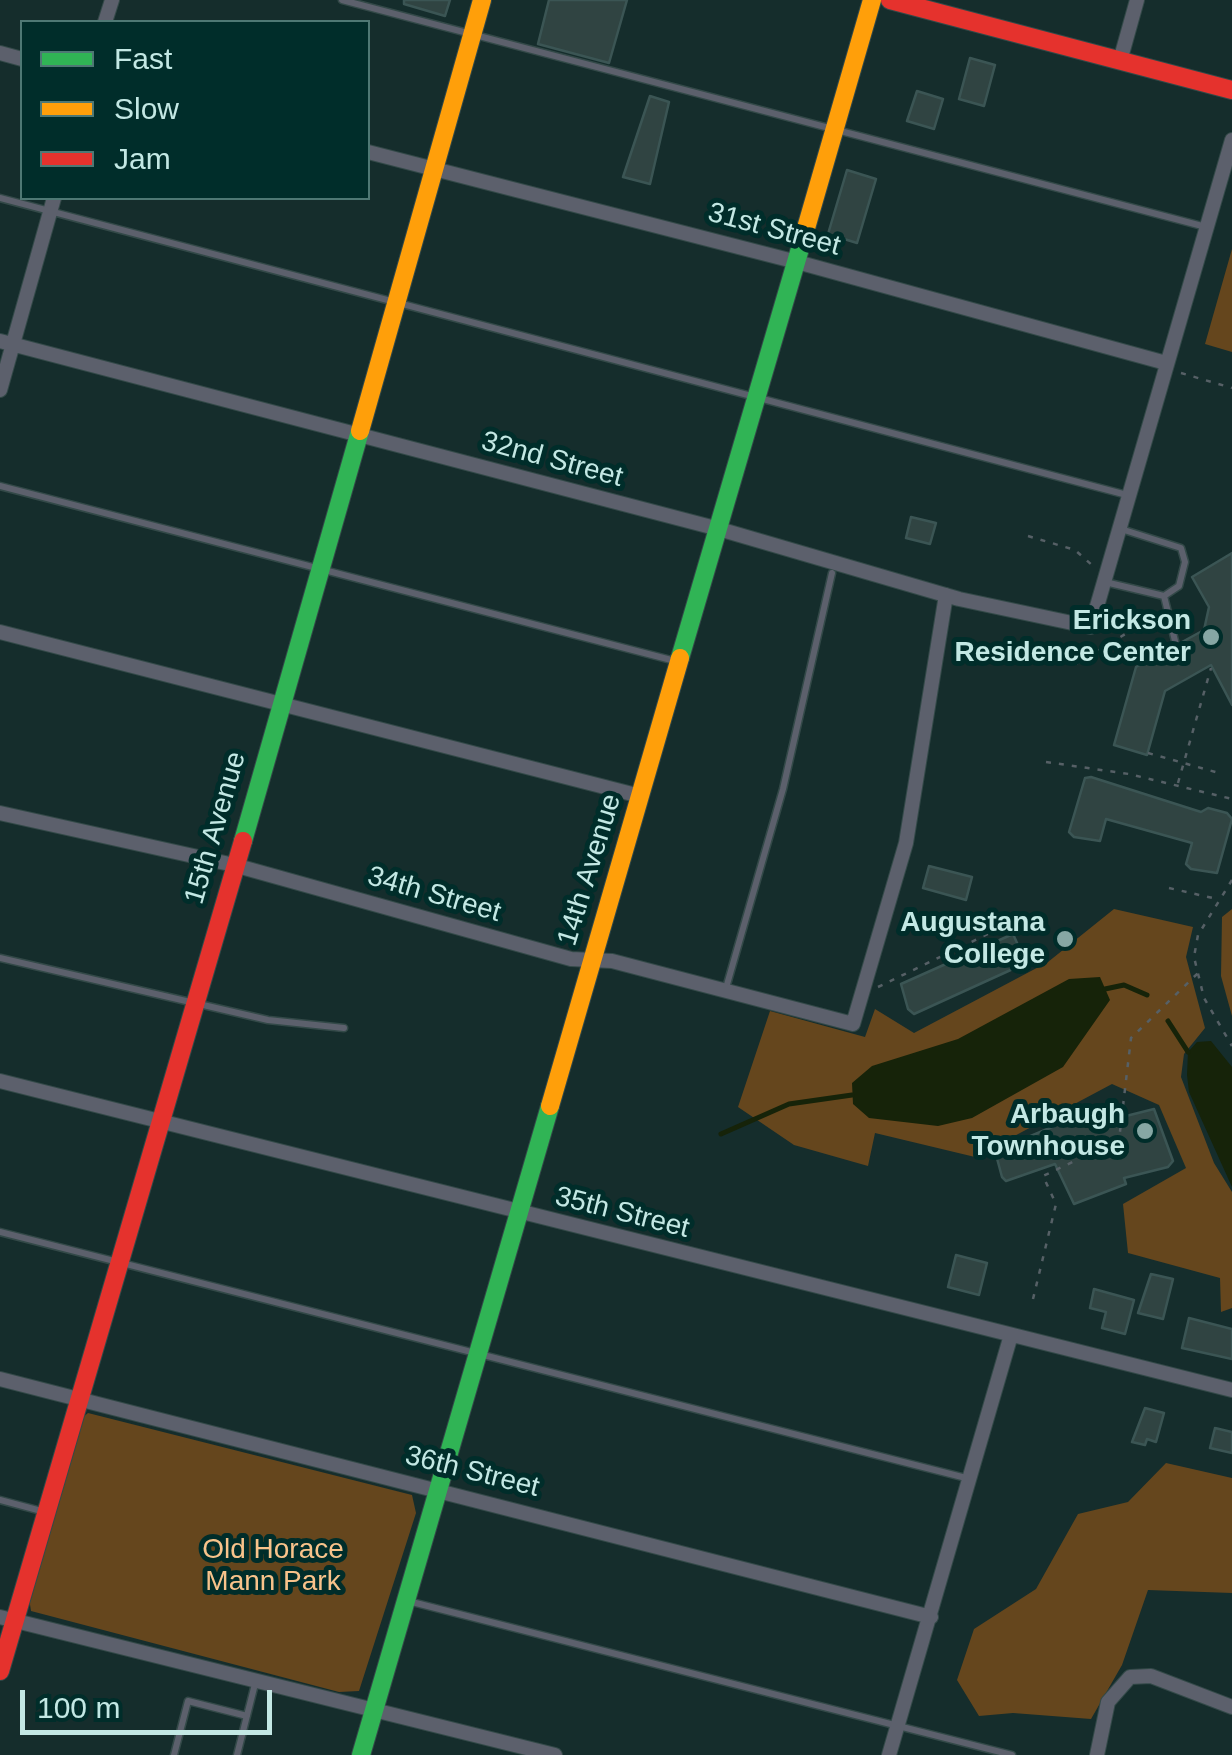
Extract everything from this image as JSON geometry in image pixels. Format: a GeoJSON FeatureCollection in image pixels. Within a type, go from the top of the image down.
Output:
{"type":"FeatureCollection","features":[{"type":"Feature","properties":{"kind":"street","name":"15th Avenue"},"geometry":{"type":"LineString","coordinates":[[0,1671],[7,1619],[46,1512],[164,1123],[318,568],[482,0]]}},
{"type":"Feature","properties":{"kind":"street","name":"14th Avenue"},"geometry":{"type":"LineString","coordinates":[[361,1755],[872,0]]}},
{"type":"Feature","properties":{"kind":"street"},"geometry":{"type":"LineString","coordinates":[[890,0],[1232,90]]}},
{"type":"Feature","properties":{"kind":"street"},"geometry":{"type":"LineString","coordinates":[[1120,61],[1138,0]]}},
{"type":"Feature","properties":{"kind":"street"},"geometry":{"type":"LineString","coordinates":[[1104,580],[1232,140]]}},
{"type":"Feature","properties":{"kind":"street","name":"31st Street"},"geometry":{"type":"LineString","coordinates":[[370,153],[797,262],[1166,366]]}},
{"type":"Feature","properties":{"kind":"street"},"geometry":{"type":"LineString","coordinates":[[0,390],[7,343],[52,204]]}},
{"type":"Feature","properties":{"kind":"street","name":"32nd Street"},"geometry":{"type":"LineString","coordinates":[[7,343],[719,530],[946,595],[1091,627],[1104,580]]}},
{"type":"Feature","properties":{"kind":"street"},"geometry":{"type":"LineString","coordinates":[[865,985],[906,843],[946,595]]}},
{"type":"Feature","properties":{"kind":"street"},"geometry":{"type":"LineString","coordinates":[[0,632],[640,796]]}},
{"type":"Feature","properties":{"kind":"street","name":"34th Street"},"geometry":{"type":"LineString","coordinates":[[0,813],[234,865],[571,959],[592,959],[853,1024],[865,985]]}},
{"type":"Feature","properties":{"kind":"street","name":"35th Street"},"geometry":{"type":"LineString","coordinates":[[0,1081],[1232,1390]]}},
{"type":"Feature","properties":{"kind":"street"},"geometry":{"type":"LineString","coordinates":[[889,1755],[1012,1336]]}},
{"type":"Feature","properties":{"kind":"street","name":"36th Street"},"geometry":{"type":"LineString","coordinates":[[0,1378],[932,1616]]}},
{"type":"Feature","properties":{"kind":"street"},"geometry":{"type":"LineString","coordinates":[[7,1619],[555,1755]]}},
{"type":"Feature","properties":{"kind":"street"},"geometry":{"type":"LineString","coordinates":[[1097,1755],[1108,1702],[1130,1677],[1151,1676],[1232,1707]]}},
{"type":"Feature","properties":{"kind":"lane"},"geometry":{"type":"LineString","coordinates":[[342,0],[1207,228]]}},
{"type":"Feature","properties":{"kind":"lane"},"geometry":{"type":"LineString","coordinates":[[0,198],[52,204],[396,302],[1127,495]]}},
{"type":"Feature","properties":{"kind":"lane"},"geometry":{"type":"LineString","coordinates":[[0,486],[680,662]]}},
{"type":"Feature","properties":{"kind":"lane"},"geometry":{"type":"LineString","coordinates":[[1118,529],[1181,548],[1185,562],[1178,586],[1164,596]]}},
{"type":"Feature","properties":{"kind":"lane"},"geometry":{"type":"LineString","coordinates":[[725,992],[783,789],[832,573]]}},
{"type":"Feature","properties":{"kind":"lane"},"geometry":{"type":"LineString","coordinates":[[1104,580],[1164,596]]}},
{"type":"Feature","properties":{"kind":"lane"},"geometry":{"type":"LineString","coordinates":[[1164,596],[1176,645]]}},
{"type":"Feature","properties":{"kind":"lane"},"geometry":{"type":"LineString","coordinates":[[0,958],[268,1020],[344,1028]]}},
{"type":"Feature","properties":{"kind":"lane"},"geometry":{"type":"LineString","coordinates":[[0,1232],[971,1480]]}},
{"type":"Feature","properties":{"kind":"lane"},"geometry":{"type":"LineString","coordinates":[[0,1500],[46,1512]]}},
{"type":"Feature","properties":{"kind":"lane"},"geometry":{"type":"LineString","coordinates":[[406,1600],[1012,1755]]}},
{"type":"Feature","properties":{"kind":"lane"},"geometry":{"type":"LineString","coordinates":[[237,1755],[256,1678]]}},
{"type":"Feature","properties":{"kind":"lane"},"geometry":{"type":"LineString","coordinates":[[174,1755],[188,1701],[247,1716]]}},
{"type":"Feature","properties":{"kind":"path"},"geometry":{"type":"LineString","coordinates":[[1166,366],[1232,388]]}},
{"type":"Feature","properties":{"kind":"path"},"geometry":{"type":"LineString","coordinates":[[1028,536],[1075,550],[1104,580]]}},
{"type":"Feature","properties":{"kind":"path"},"geometry":{"type":"LineString","coordinates":[[1076,664],[1165,610]]}},
{"type":"Feature","properties":{"kind":"path"},"geometry":{"type":"LineString","coordinates":[[1178,784],[1211,668]]}},
{"type":"Feature","properties":{"kind":"path"},"geometry":{"type":"LineString","coordinates":[[1148,752],[1219,773]]}},
{"type":"Feature","properties":{"kind":"path"},"geometry":{"type":"LineString","coordinates":[[1046,762],[1178,784],[1232,800]]}},
{"type":"Feature","properties":{"kind":"path"},"geometry":{"type":"LineString","coordinates":[[1232,880],[1198,935],[1194,957],[1213,1018],[1232,1046]]}},
{"type":"Feature","properties":{"kind":"path"},"geometry":{"type":"LineString","coordinates":[[1170,888],[1218,900]]}},
{"type":"Feature","properties":{"kind":"path"},"geometry":{"type":"LineString","coordinates":[[865,985],[882,988],[1025,916]]}},
{"type":"Feature","properties":{"kind":"path"},"geometry":{"type":"LineString","coordinates":[[1033,1299],[1056,1204],[1043,1176],[1118,1140],[1131,1038],[1198,973]]}},
{"type":"Feature","properties":{"kind":"green space"},"geometry":{"type":"Polygon","coordinates":[[[1232,249],[1232,352],[1205,344],[1232,249]]]}},
{"type":"Feature","properties":{"kind":"green space"},"geometry":{"type":"Polygon","coordinates":[[[1114,909],[1193,927],[1186,957],[1205,1028],[1184,1054],[1181,1077],[1214,1163],[1232,1192],[1232,1308],[1221,1312],[1220,1278],[1128,1253],[1123,1204],[1186,1168],[1159,1105],[1112,1084],[975,1157],[875,1133],[868,1166],[794,1145],[738,1107],[770,1011],[865,1037],[875,1009],[914,1033],[1048,962],[1114,909]]]}},
{"type":"Feature","properties":{"kind":"green space"},"geometry":{"type":"Polygon","coordinates":[[[1232,909],[1232,1016],[1221,976],[1222,917],[1232,909]]]}},
{"type":"Feature","properties":{"kind":"green space","name":"Old Horace Mann Park"},"geometry":{"type":"Polygon","coordinates":[[[88,1413],[412,1495],[416,1513],[359,1691],[339,1692],[31,1611],[29,1598],[82,1418],[88,1413]]]}},
{"type":"Feature","properties":{"kind":"green space"},"geometry":{"type":"Polygon","coordinates":[[[1166,1463],[1232,1478],[1232,1593],[1148,1590],[1122,1665],[1091,1719],[1013,1713],[979,1716],[957,1680],[974,1629],[1036,1589],[1078,1514],[1128,1502],[1166,1463]]]}},
{"type":"Feature","properties":{"kind":"shaded area"},"geometry":{"type":"Polygon","coordinates":[[[1100,977],[1110,1000],[1063,1067],[972,1118],[938,1126],[869,1118],[853,1104],[852,1083],[872,1066],[958,1039],[1069,979],[1100,977]]]}},
{"type":"Feature","properties":{"kind":"shaded area"},"geometry":{"type":"Polygon","coordinates":[[[1211,1041],[1232,1067],[1232,1187],[1189,1092],[1188,1052],[1197,1042],[1211,1041]]]}},
{"type":"Feature","properties":{"kind":"building"},"geometry":{"type":"Polygon","coordinates":[[[404,0],[450,0],[445,16],[404,4],[404,0]]]}},
{"type":"Feature","properties":{"kind":"building"},"geometry":{"type":"Polygon","coordinates":[[[549,0],[627,0],[609,63],[538,44],[549,0]]]}},
{"type":"Feature","properties":{"kind":"building"},"geometry":{"type":"Polygon","coordinates":[[[970,58],[995,65],[984,106],[959,99],[970,58]]]}},
{"type":"Feature","properties":{"kind":"building"},"geometry":{"type":"Polygon","coordinates":[[[917,91],[943,99],[934,129],[907,121],[917,91]]]}},
{"type":"Feature","properties":{"kind":"building"},"geometry":{"type":"Polygon","coordinates":[[[650,96],[669,102],[650,184],[623,177],[650,96]]]}},
{"type":"Feature","properties":{"kind":"building"},"geometry":{"type":"Polygon","coordinates":[[[847,170],[876,179],[857,243],[828,234],[847,170]]]}},
{"type":"Feature","properties":{"kind":"building"},"geometry":{"type":"Polygon","coordinates":[[[911,517],[936,523],[930,544],[906,538],[911,517]]]}},
{"type":"Feature","properties":{"kind":"building","name":"Erickson Residence Center"},"geometry":{"type":"Polygon","coordinates":[[[1232,553],[1232,705],[1211,665],[1165,691],[1147,755],[1114,745],[1136,667],[1170,648],[1180,651],[1182,642],[1204,630],[1209,607],[1192,577],[1232,553]]]}},
{"type":"Feature","properties":{"kind":"building"},"geometry":{"type":"Polygon","coordinates":[[[1085,778],[1201,812],[1208,808],[1227,813],[1232,819],[1217,873],[1191,869],[1186,864],[1192,843],[1106,819],[1100,841],[1074,837],[1069,832],[1085,778]]]}},
{"type":"Feature","properties":{"kind":"building"},"geometry":{"type":"Polygon","coordinates":[[[929,866],[972,877],[966,900],[923,888],[929,866]]]}},
{"type":"Feature","properties":{"kind":"building"},"geometry":{"type":"Polygon","coordinates":[[[1013,934],[1026,963],[914,1014],[908,1009],[901,984],[1013,934]]]}},
{"type":"Feature","properties":{"kind":"building"},"geometry":{"type":"Polygon","coordinates":[[[1109,1103],[1118,1118],[1154,1109],[1173,1161],[1168,1167],[1124,1178],[1126,1184],[1074,1204],[1055,1164],[1006,1181],[1002,1177],[995,1151],[1109,1103]]]}},
{"type":"Feature","properties":{"kind":"building"},"geometry":{"type":"Polygon","coordinates":[[[956,1255],[987,1263],[979,1295],[948,1287],[956,1255]]]}},
{"type":"Feature","properties":{"kind":"building"},"geometry":{"type":"Polygon","coordinates":[[[1151,1274],[1173,1279],[1163,1319],[1138,1313],[1151,1274]]]}},
{"type":"Feature","properties":{"kind":"building"},"geometry":{"type":"Polygon","coordinates":[[[1094,1289],[1134,1300],[1125,1334],[1102,1328],[1106,1312],[1090,1308],[1094,1289]]]}},
{"type":"Feature","properties":{"kind":"building"},"geometry":{"type":"Polygon","coordinates":[[[1189,1318],[1232,1329],[1232,1359],[1182,1348],[1189,1318]]]}},
{"type":"Feature","properties":{"kind":"building"},"geometry":{"type":"Polygon","coordinates":[[[1145,1408],[1164,1413],[1156,1442],[1147,1439],[1145,1445],[1132,1442],[1145,1408]]]}},
{"type":"Feature","properties":{"kind":"building"},"geometry":{"type":"Polygon","coordinates":[[[1215,1428],[1232,1432],[1232,1453],[1210,1448],[1215,1428]]]}},
{"type":"Feature","properties":{"kind":"waterway"},"geometry":{"type":"LineString","coordinates":[[1105,989],[1124,985],[1147,995]]}},
{"type":"Feature","properties":{"kind":"waterway"},"geometry":{"type":"LineString","coordinates":[[1168,1021],[1188,1052]]}},
{"type":"Feature","properties":{"kind":"waterway"},"geometry":{"type":"LineString","coordinates":[[721,1134],[789,1104],[852,1095]]}},
{"type":"Feature","properties":{"kind":"traffic: fast"},"geometry":{"type":"LineString","coordinates":[[680,658],[804,235]]}},
{"type":"Feature","properties":{"kind":"traffic: fast"},"geometry":{"type":"LineString","coordinates":[[243,841],[360,431]]}},
{"type":"Feature","properties":{"kind":"traffic: fast"},"geometry":{"type":"LineString","coordinates":[[361,1755],[550,1106]]}},
{"type":"Feature","properties":{"kind":"traffic: slow"},"geometry":{"type":"LineString","coordinates":[[360,431],[482,0]]}},
{"type":"Feature","properties":{"kind":"traffic: slow"},"geometry":{"type":"LineString","coordinates":[[804,235],[872,0]]}},
{"type":"Feature","properties":{"kind":"traffic: slow"},"geometry":{"type":"LineString","coordinates":[[550,1106],[680,658]]}},
{"type":"Feature","properties":{"kind":"traffic: jam"},"geometry":{"type":"LineString","coordinates":[[890,0],[1232,90]]}},
{"type":"Feature","properties":{"kind":"traffic: jam"},"geometry":{"type":"LineString","coordinates":[[0,1671],[243,841]]}},
{"type":"Feature","properties":{"kind":"place","name":"Erickson Residence Center"},"geometry":{"type":"Point","coordinates":[1211,637]}},
{"type":"Feature","properties":{"kind":"place","name":"Augustana College"},"geometry":{"type":"Point","coordinates":[1065,939]}},
{"type":"Feature","properties":{"kind":"place","name":"Arbaugh Townhouse"},"geometry":{"type":"Point","coordinates":[1145,1131]}}]}
